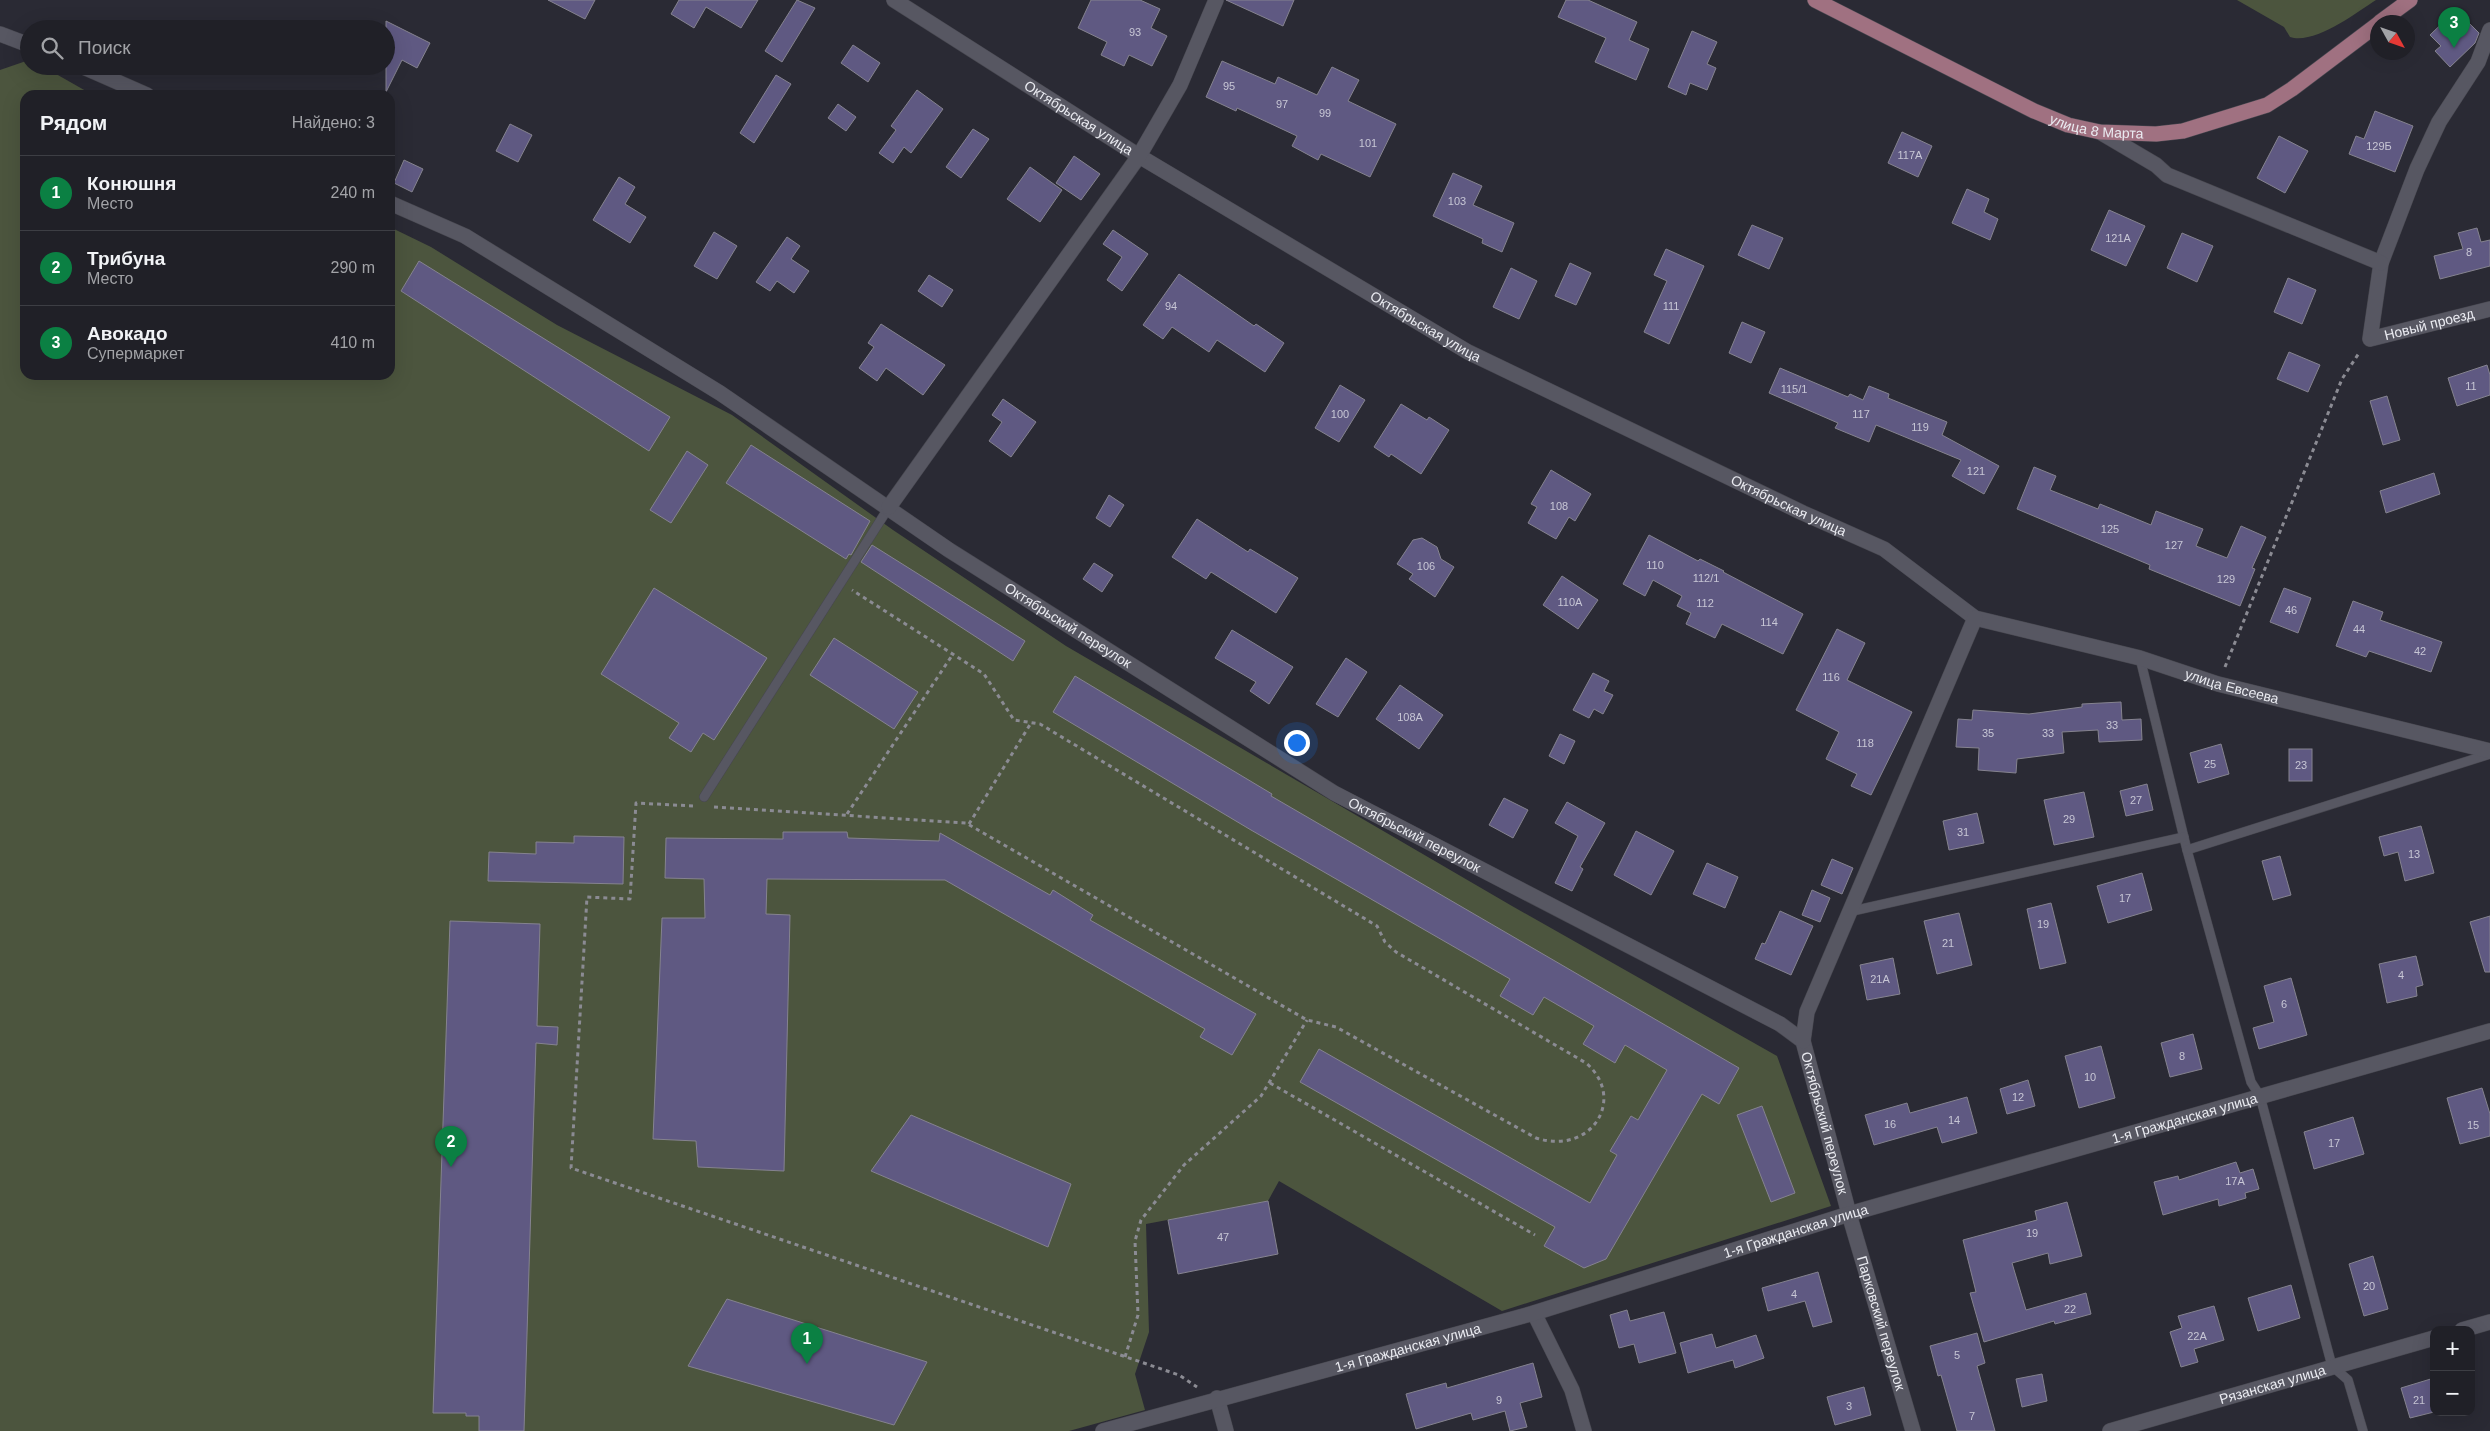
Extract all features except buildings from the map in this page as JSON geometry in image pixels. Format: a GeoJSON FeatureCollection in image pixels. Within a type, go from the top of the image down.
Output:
{"type":"FeatureCollection","features":[{"type":"Feature","properties":{"kind":"main road","name":"улица 8 Марта"},"geometry":{"type":"LineString","coordinates":[[1815,0],[2034,111],[2068,125],[2100,132],[2156,134],[2183,131],[2267,105],[2292,89],[2370,30]]}},
{"type":"Feature","properties":{"kind":"main road","name":"улица 8 Марта"},"geometry":{"type":"LineString","coordinates":[[2390,15],[2410,0]]}},
{"type":"Feature","properties":{"kind":"street","name":"Октябрьская улица"},"geometry":{"type":"LineString","coordinates":[[894,0],[1139,156],[1468,352],[1803,513],[1884,549],[1975,618]]}},
{"type":"Feature","properties":{"kind":"street"},"geometry":{"type":"LineString","coordinates":[[889,507],[1139,156],[1180,85],[1216,0]]}},
{"type":"Feature","properties":{"kind":"street"},"geometry":{"type":"LineString","coordinates":[[2370,339],[2381,263],[2427,146],[2446,110],[2478,62],[2490,30]]}},
{"type":"Feature","properties":{"kind":"street"},"geometry":{"type":"LineString","coordinates":[[0,34],[20,42]]}},
{"type":"Feature","properties":{"kind":"street"},"geometry":{"type":"LineString","coordinates":[[101,75],[136,90]]}},
{"type":"Feature","properties":{"kind":"street"},"geometry":{"type":"LineString","coordinates":[[2100,132],[2156,165],[2167,175],[2381,263]]}},
{"type":"Feature","properties":{"kind":"street","name":"Октябрьский переулок"},"geometry":{"type":"LineString","coordinates":[[395,205],[465,236],[720,392],[949,550],[1334,793],[1780,1024],[1803,1041],[1849,1214]]}},
{"type":"Feature","properties":{"kind":"street","name":"Новый проезд"},"geometry":{"type":"LineString","coordinates":[[2370,339],[2490,309]]}},
{"type":"Feature","properties":{"kind":"street"},"geometry":{"type":"LineString","coordinates":[[1803,1041],[1807,1012],[1848,912],[1975,618]]}},
{"type":"Feature","properties":{"kind":"street","name":"улица Евсеева"},"geometry":{"type":"LineString","coordinates":[[1975,618],[2140,658],[2218,684],[2490,752]]}},
{"type":"Feature","properties":{"kind":"street","name":"1-я Гражданская улица"},"geometry":{"type":"LineString","coordinates":[[1103,1431],[1534,1312],[1849,1214],[2490,1031]]}},
{"type":"Feature","properties":{"kind":"street","name":"Парковский переулок"},"geometry":{"type":"LineString","coordinates":[[1849,1214],[1913,1431]]}},
{"type":"Feature","properties":{"kind":"street"},"geometry":{"type":"LineString","coordinates":[[1534,1312],[1572,1390],[1584,1431]]}},
{"type":"Feature","properties":{"kind":"street"},"geometry":{"type":"LineString","coordinates":[[2475,1326],[2490,1322]]}},
{"type":"Feature","properties":{"kind":"street","name":"Рязанская улица"},"geometry":{"type":"LineString","coordinates":[[2110,1431],[2430,1339]]}},
{"type":"Feature","properties":{"kind":"street"},"geometry":{"type":"LineString","coordinates":[[1217,1398],[1226,1431]]}},
{"type":"Feature","properties":{"kind":"lane"},"geometry":{"type":"LineString","coordinates":[[704,796],[889,507]]}},
{"type":"Feature","properties":{"kind":"lane"},"geometry":{"type":"LineString","coordinates":[[2140,658],[2187,850],[2251,1082],[2260,1096],[2332,1366],[2348,1380],[2363,1431]]}},
{"type":"Feature","properties":{"kind":"lane"},"geometry":{"type":"LineString","coordinates":[[2187,850],[2490,752]]}},
{"type":"Feature","properties":{"kind":"lane"},"geometry":{"type":"LineString","coordinates":[[1848,912],[2184,837]]}},
{"type":"Feature","properties":{"kind":"path"},"geometry":{"type":"LineString","coordinates":[[2218,684],[2342,379],[2370,339]]}},
{"type":"Feature","properties":{"kind":"path"},"geometry":{"type":"LineString","coordinates":[[708,807],[941,820],[969,824],[1306,1020],[1336,1027],[1543,1140],[1562,1142],[1585,1135],[1593,1128],[1602,1109],[1603,1091],[1594,1071],[1586,1063],[1396,952],[1385,942],[1377,926],[1040,724],[1011,718],[989,679],[840,582]]}},
{"type":"Feature","properties":{"kind":"path"},"geometry":{"type":"LineString","coordinates":[[847,815],[953,654]]}},
{"type":"Feature","properties":{"kind":"path"},"geometry":{"type":"LineString","coordinates":[[969,824],[1031,723]]}},
{"type":"Feature","properties":{"kind":"path"},"geometry":{"type":"LineString","coordinates":[[698,806],[636,803],[630,899],[587,896],[571,1168],[1125,1357],[1188,1380],[1202,1393],[1217,1398]]}},
{"type":"Feature","properties":{"kind":"path"},"geometry":{"type":"LineString","coordinates":[[1125,1357],[1138,1315],[1135,1241],[1140,1220],[1184,1165],[1252,1106],[1270,1083],[1306,1020]]}},
{"type":"Feature","properties":{"kind":"path"},"geometry":{"type":"LineString","coordinates":[[1270,1083],[1535,1235]]}},
{"type":"Feature","properties":{"kind":"green space"},"geometry":{"type":"Polygon","coordinates":[[[2237,0],[2376,0],[2346,20],[2322,32],[2300,38],[2290,37],[2284,27],[2237,0]]]}},
{"type":"Feature","properties":{"kind":"green space"},"geometry":{"type":"Polygon","coordinates":[[[20,63],[20,75],[58,75],[84,90],[20,90],[20,380],[395,380],[395,229],[431,247],[557,325],[732,415],[893,530],[1066,646],[1512,906],[1777,1056],[1831,1206],[1502,1311],[1279,1181],[1268,1201],[1146,1224],[1149,1332],[1135,1374],[1145,1410],[1069,1431],[0,1431],[0,70],[20,63]]]}},
{"type":"Feature","properties":{"kind":"place","name":"Авокадо"},"geometry":{"type":"Point","coordinates":[2454,48]}},
{"type":"Feature","properties":{"kind":"place","name":"Трибуна"},"geometry":{"type":"Point","coordinates":[451,1167]}},
{"type":"Feature","properties":{"kind":"place","name":"Конюшня"},"geometry":{"type":"Point","coordinates":[807,1364]}}]}
